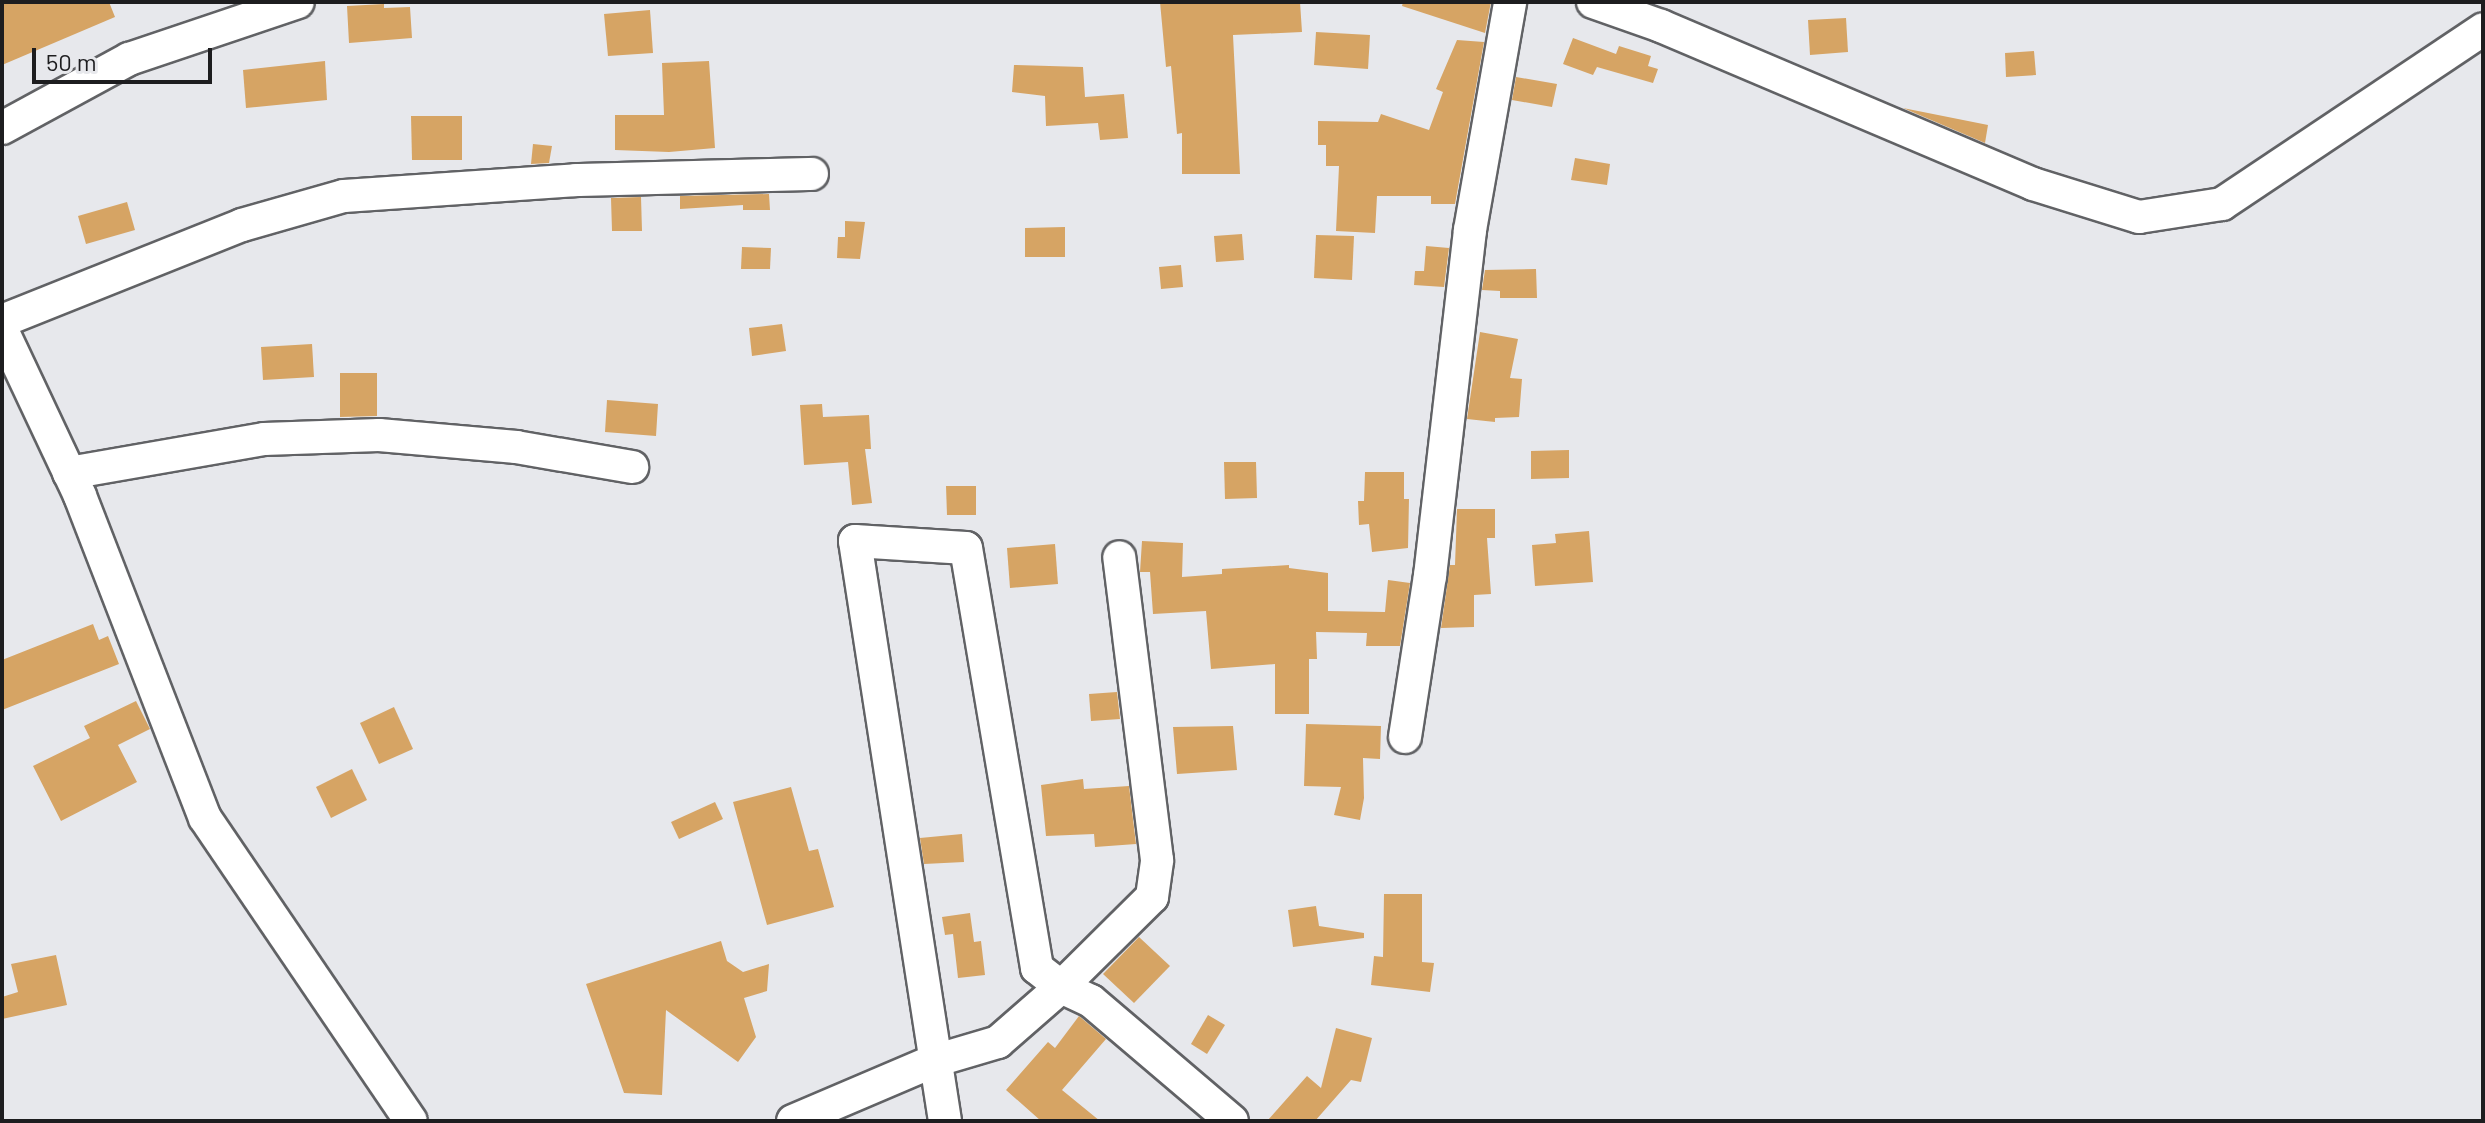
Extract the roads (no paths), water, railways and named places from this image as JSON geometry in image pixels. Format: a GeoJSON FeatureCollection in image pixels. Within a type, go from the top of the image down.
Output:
{"type":"FeatureCollection","features":[{"type":"Feature","properties":{"kind":"street"},"geometry":{"type":"LineString","coordinates":[[2,128],[129,59],[298,2]]}},
{"type":"Feature","properties":{"kind":"street"},"geometry":{"type":"LineString","coordinates":[[1405,737],[1430,576],[1470,230],[1510,2]]}},
{"type":"Feature","properties":{"kind":"street"},"geometry":{"type":"LineString","coordinates":[[1593,2],[1661,26],[2033,184],[2139,217],[2222,204],[2483,29]]}},
{"type":"Feature","properties":{"kind":"street"},"geometry":{"type":"LineString","coordinates":[[2,321],[242,225],[344,196],[576,180],[812,174]]}},
{"type":"Feature","properties":{"kind":"street"},"geometry":{"type":"LineString","coordinates":[[2,330],[69,473],[205,818],[411,1121]]}},
{"type":"Feature","properties":{"kind":"street"},"geometry":{"type":"LineString","coordinates":[[69,473],[264,439],[379,435],[516,447],[632,467]]}},
{"type":"Feature","properties":{"kind":"street"},"geometry":{"type":"LineString","coordinates":[[945,1121],[855,541],[966,548],[1037,968],[1061,987],[1091,1001],[1232,1121]]}},
{"type":"Feature","properties":{"kind":"street"},"geometry":{"type":"LineString","coordinates":[[793,1121],[934,1061],[998,1042],[1061,987],[1152,897],[1157,860],[1119,557]]}}]}
